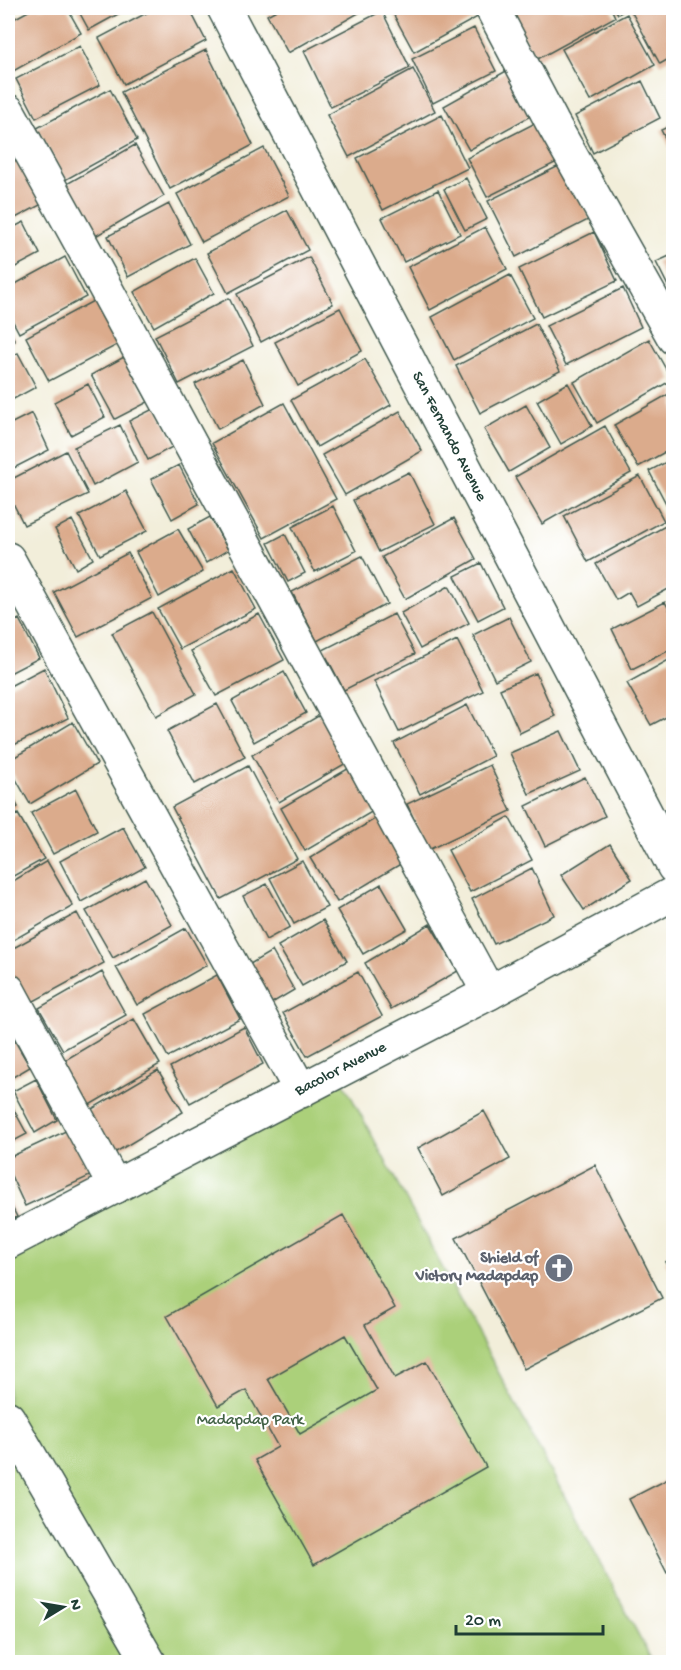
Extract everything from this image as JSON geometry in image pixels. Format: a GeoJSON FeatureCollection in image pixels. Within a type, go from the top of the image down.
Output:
{"type":"FeatureCollection","features":[{"type":"Feature","properties":{"kind":"street","name":"San Fernando Avenue"},"geometry":{"type":"LineString","coordinates":[[224,8],[674,867]]}},
{"type":"Feature","properties":{"kind":"street"},"geometry":{"type":"LineString","coordinates":[[492,8],[552,122],[674,338]]}},
{"type":"Feature","properties":{"kind":"street"},"geometry":{"type":"LineString","coordinates":[[8,111],[489,993]]}},
{"type":"Feature","properties":{"kind":"street"},"geometry":{"type":"LineString","coordinates":[[8,559],[301,1091]]}},
{"type":"Feature","properties":{"kind":"street","name":"Bacolor Avenue"},"geometry":{"type":"LineString","coordinates":[[8,1242],[489,993],[674,893]]}},
{"type":"Feature","properties":{"kind":"street"},"geometry":{"type":"LineString","coordinates":[[8,990],[115,1187]]}},
{"type":"Feature","properties":{"kind":"street"},"geometry":{"type":"LineString","coordinates":[[8,1418],[149,1662]]}},
{"type":"Feature","properties":{"kind":"green space","name":"Madapdap Park"},"geometry":{"type":"Polygon","coordinates":[[[338,1072],[653,1662],[8,1662],[8,1250],[338,1072]]]}},
{"type":"Feature","properties":{"kind":"building"},"geometry":{"type":"Polygon","coordinates":[[[34,8],[67,8],[81,33],[8,74],[8,22],[34,8]]]}},
{"type":"Feature","properties":{"kind":"building"},"geometry":{"type":"Polygon","coordinates":[[[77,8],[129,8],[89,30],[77,8]]]}},
{"type":"Feature","properties":{"kind":"building"},"geometry":{"type":"Polygon","coordinates":[[[156,8],[189,8],[206,41],[124,84],[99,38],[156,8]]]}},
{"type":"Feature","properties":{"kind":"building"},"geometry":{"type":"Polygon","coordinates":[[[280,8],[363,8],[364,10],[288,53],[267,15],[280,8]]]}},
{"type":"Feature","properties":{"kind":"building"},"geometry":{"type":"Polygon","coordinates":[[[390,8],[479,8],[483,14],[414,52],[390,8]]]}},
{"type":"Feature","properties":{"kind":"building"},"geometry":{"type":"Polygon","coordinates":[[[508,8],[611,8],[615,17],[536,60],[508,8]]]}},
{"type":"Feature","properties":{"kind":"building"},"geometry":{"type":"Polygon","coordinates":[[[614,8],[629,8],[618,14],[614,8]]]}},
{"type":"Feature","properties":{"kind":"building"},"geometry":{"type":"Polygon","coordinates":[[[674,8],[674,56],[660,64],[630,9],[674,8]]]}},
{"type":"Feature","properties":{"kind":"building"},"geometry":{"type":"Polygon","coordinates":[[[382,11],[410,68],[331,107],[304,51],[382,11]]]}},
{"type":"Feature","properties":{"kind":"building"},"geometry":{"type":"Polygon","coordinates":[[[627,14],[655,65],[590,101],[562,49],[627,14]]]}},
{"type":"Feature","properties":{"kind":"building"},"geometry":{"type":"Polygon","coordinates":[[[474,28],[496,71],[433,103],[412,59],[474,28]]]}},
{"type":"Feature","properties":{"kind":"building"},"geometry":{"type":"Polygon","coordinates":[[[80,46],[100,85],[36,118],[16,79],[80,46]]]}},
{"type":"Feature","properties":{"kind":"building"},"geometry":{"type":"Polygon","coordinates":[[[206,50],[253,145],[170,189],[121,92],[206,50]]]}},
{"type":"Feature","properties":{"kind":"building"},"geometry":{"type":"Polygon","coordinates":[[[413,69],[435,111],[349,157],[327,115],[413,69]]]}},
{"type":"Feature","properties":{"kind":"building"},"geometry":{"type":"Polygon","coordinates":[[[508,70],[534,114],[469,150],[444,106],[508,70]]]}},
{"type":"Feature","properties":{"kind":"building"},"geometry":{"type":"Polygon","coordinates":[[[642,81],[660,118],[593,153],[575,116],[642,81]]]}},
{"type":"Feature","properties":{"kind":"building"},"geometry":{"type":"Polygon","coordinates":[[[110,89],[137,140],[65,180],[37,128],[110,89]]]}},
{"type":"Feature","properties":{"kind":"building"},"geometry":{"type":"Polygon","coordinates":[[[442,115],[468,168],[383,210],[357,158],[442,115]]]}},
{"type":"Feature","properties":{"kind":"building"},"geometry":{"type":"Polygon","coordinates":[[[541,120],[561,160],[487,197],[467,158],[541,120]]]}},
{"type":"Feature","properties":{"kind":"building"},"geometry":{"type":"Polygon","coordinates":[[[674,124],[674,155],[661,130],[674,124]]]}},
{"type":"Feature","properties":{"kind":"building"},"geometry":{"type":"Polygon","coordinates":[[[8,131],[44,203],[8,222],[8,131]]]}},
{"type":"Feature","properties":{"kind":"building"},"geometry":{"type":"Polygon","coordinates":[[[135,145],[164,196],[94,237],[65,185],[135,145]]]}},
{"type":"Feature","properties":{"kind":"building"},"geometry":{"type":"Polygon","coordinates":[[[264,148],[289,196],[202,242],[177,194],[264,148]]]}},
{"type":"Feature","properties":{"kind":"building"},"geometry":{"type":"Polygon","coordinates":[[[563,164],[590,219],[516,257],[488,201],[563,164]]]}},
{"type":"Feature","properties":{"kind":"building"},"geometry":{"type":"Polygon","coordinates":[[[466,178],[487,219],[465,230],[444,189],[466,178]]]}},
{"type":"Feature","properties":{"kind":"building"},"geometry":{"type":"Polygon","coordinates":[[[438,190],[460,234],[404,262],[382,218],[438,190]]]}},
{"type":"Feature","properties":{"kind":"building"},"geometry":{"type":"Polygon","coordinates":[[[169,204],[190,244],[128,277],[108,236],[169,204]]]}},
{"type":"Feature","properties":{"kind":"building"},"geometry":{"type":"Polygon","coordinates":[[[287,210],[308,250],[228,293],[207,253],[287,210]]]}},
{"type":"Feature","properties":{"kind":"building"},"geometry":{"type":"Polygon","coordinates":[[[24,222],[40,254],[8,271],[8,230],[24,222]]]}},
{"type":"Feature","properties":{"kind":"building"},"geometry":{"type":"Polygon","coordinates":[[[485,227],[507,269],[430,310],[408,267],[485,227]]]}},
{"type":"Feature","properties":{"kind":"building"},"geometry":{"type":"Polygon","coordinates":[[[594,232],[617,281],[542,317],[519,269],[594,232]]]}},
{"type":"Feature","properties":{"kind":"building"},"geometry":{"type":"Polygon","coordinates":[[[674,254],[674,298],[656,262],[674,254]]]}},
{"type":"Feature","properties":{"kind":"building"},"geometry":{"type":"Polygon","coordinates":[[[65,257],[86,297],[19,333],[8,312],[8,288],[65,257]]]}},
{"type":"Feature","properties":{"kind":"building"},"geometry":{"type":"Polygon","coordinates":[[[309,257],[333,304],[261,342],[237,294],[309,257]]]}},
{"type":"Feature","properties":{"kind":"building"},"geometry":{"type":"Polygon","coordinates":[[[195,258],[214,293],[154,327],[134,292],[195,258]]]}},
{"type":"Feature","properties":{"kind":"building"},"geometry":{"type":"Polygon","coordinates":[[[510,275],[533,318],[454,360],[432,317],[510,275]]]}},
{"type":"Feature","properties":{"kind":"building"},"geometry":{"type":"Polygon","coordinates":[[[623,288],[641,327],[566,365],[546,326],[623,288]]]}},
{"type":"Feature","properties":{"kind":"building"},"geometry":{"type":"Polygon","coordinates":[[[229,298],[253,346],[179,384],[155,336],[229,298]]]}},
{"type":"Feature","properties":{"kind":"building"},"geometry":{"type":"Polygon","coordinates":[[[95,300],[119,344],[49,381],[26,337],[95,300]]]}},
{"type":"Feature","properties":{"kind":"building"},"geometry":{"type":"Polygon","coordinates":[[[340,308],[362,351],[298,386],[275,342],[340,308]]]}},
{"type":"Feature","properties":{"kind":"building"},"geometry":{"type":"Polygon","coordinates":[[[536,324],[560,371],[480,413],[456,366],[536,324]]]}},
{"type":"Feature","properties":{"kind":"building"},"geometry":{"type":"Polygon","coordinates":[[[8,327],[15,341],[8,345],[8,327]]]}},
{"type":"Feature","properties":{"kind":"building"},"geometry":{"type":"Polygon","coordinates":[[[649,339],[672,380],[597,423],[574,382],[649,339]]]}},
{"type":"Feature","properties":{"kind":"building"},"geometry":{"type":"Polygon","coordinates":[[[18,353],[36,387],[8,402],[8,358],[18,353]]]}},
{"type":"Feature","properties":{"kind":"building"},"geometry":{"type":"Polygon","coordinates":[[[124,357],[148,402],[115,419],[91,375],[124,357]]]}},
{"type":"Feature","properties":{"kind":"building"},"geometry":{"type":"Polygon","coordinates":[[[365,359],[391,405],[317,447],[291,400],[365,359]]]}},
{"type":"Feature","properties":{"kind":"building"},"geometry":{"type":"Polygon","coordinates":[[[243,360],[265,404],[218,429],[195,384],[243,360]]]}},
{"type":"Feature","properties":{"kind":"building"},"geometry":{"type":"Polygon","coordinates":[[[568,383],[592,426],[561,444],[537,401],[568,383]]]}},
{"type":"Feature","properties":{"kind":"building"},"geometry":{"type":"Polygon","coordinates":[[[88,384],[105,417],[71,435],[54,402],[88,384]]]}},
{"type":"Feature","properties":{"kind":"building"},"geometry":{"type":"Polygon","coordinates":[[[674,391],[674,447],[638,467],[614,425],[674,391]]]}},
{"type":"Feature","properties":{"kind":"building"},"geometry":{"type":"Polygon","coordinates":[[[284,403],[336,499],[264,538],[212,443],[284,403]]]}},
{"type":"Feature","properties":{"kind":"building"},"geometry":{"type":"Polygon","coordinates":[[[526,405],[550,448],[509,472],[484,429],[526,405]]]}},
{"type":"Feature","properties":{"kind":"building"},"geometry":{"type":"Polygon","coordinates":[[[157,407],[176,445],[148,460],[129,421],[157,407]]]}},
{"type":"Feature","properties":{"kind":"building"},"geometry":{"type":"Polygon","coordinates":[[[400,411],[422,451],[345,495],[322,455],[400,411]]]}},
{"type":"Feature","properties":{"kind":"building"},"geometry":{"type":"Polygon","coordinates":[[[32,413],[49,450],[8,471],[8,425],[32,413]]]}},
{"type":"Feature","properties":{"kind":"building"},"geometry":{"type":"Polygon","coordinates":[[[120,425],[138,462],[93,486],[74,447],[120,425]]]}},
{"type":"Feature","properties":{"kind":"building"},"geometry":{"type":"Polygon","coordinates":[[[605,426],[631,473],[542,524],[515,477],[605,426]]]}},
{"type":"Feature","properties":{"kind":"building"},"geometry":{"type":"Polygon","coordinates":[[[66,451],[88,494],[24,525],[8,493],[8,481],[66,451]]]}},
{"type":"Feature","properties":{"kind":"building"},"geometry":{"type":"Polygon","coordinates":[[[674,458],[674,509],[670,511],[649,471],[674,458]]]}},
{"type":"Feature","properties":{"kind":"building"},"geometry":{"type":"Polygon","coordinates":[[[179,465],[199,504],[172,519],[151,479],[179,465]]]}},
{"type":"Feature","properties":{"kind":"building"},"geometry":{"type":"Polygon","coordinates":[[[409,472],[435,524],[379,552],[353,500],[409,472]]]}},
{"type":"Feature","properties":{"kind":"building"},"geometry":{"type":"Polygon","coordinates":[[[640,476],[664,521],[588,562],[564,516],[640,476]]]}},
{"type":"Feature","properties":{"kind":"building"},"geometry":{"type":"Polygon","coordinates":[[[126,491],[147,531],[100,555],[79,516],[126,491]]]}},
{"type":"Feature","properties":{"kind":"building"},"geometry":{"type":"Polygon","coordinates":[[[333,506],[356,551],[315,572],[292,527],[333,506]]]}},
{"type":"Feature","properties":{"kind":"building"},"geometry":{"type":"Polygon","coordinates":[[[210,517],[228,550],[206,563],[188,529],[210,517]]]}},
{"type":"Feature","properties":{"kind":"building"},"geometry":{"type":"Polygon","coordinates":[[[454,518],[476,559],[405,599],[382,557],[454,518]]]}},
{"type":"Feature","properties":{"kind":"building"},"geometry":{"type":"Polygon","coordinates":[[[72,520],[93,559],[76,569],[55,529],[72,520]]]}},
{"type":"Feature","properties":{"kind":"building"},"geometry":{"type":"Polygon","coordinates":[[[669,524],[674,532],[674,586],[637,606],[629,592],[616,600],[596,564],[669,524]]]}},
{"type":"Feature","properties":{"kind":"building"},"geometry":{"type":"Polygon","coordinates":[[[178,529],[203,572],[159,597],[136,552],[178,529]]]}},
{"type":"Feature","properties":{"kind":"building"},"geometry":{"type":"Polygon","coordinates":[[[285,534],[305,573],[288,582],[268,543],[285,534]]]}},
{"type":"Feature","properties":{"kind":"building"},"geometry":{"type":"Polygon","coordinates":[[[128,553],[152,598],[78,637],[54,592],[128,553]]]}},
{"type":"Feature","properties":{"kind":"building"},"geometry":{"type":"Polygon","coordinates":[[[362,556],[387,604],[317,641],[292,592],[362,556]]]}},
{"type":"Feature","properties":{"kind":"building"},"geometry":{"type":"Polygon","coordinates":[[[481,563],[503,607],[478,620],[455,576],[481,563]]]}},
{"type":"Feature","properties":{"kind":"building"},"geometry":{"type":"Polygon","coordinates":[[[234,568],[256,609],[180,649],[158,609],[234,568]]]}},
{"type":"Feature","properties":{"kind":"building"},"geometry":{"type":"Polygon","coordinates":[[[449,586],[469,623],[420,649],[401,613],[449,586]]]}},
{"type":"Feature","properties":{"kind":"building"},"geometry":{"type":"Polygon","coordinates":[[[8,593],[16,609],[8,614],[8,593]]]}},
{"type":"Feature","properties":{"kind":"building"},"geometry":{"type":"Polygon","coordinates":[[[665,602],[674,618],[674,648],[632,669],[612,629],[665,602]]]}},
{"type":"Feature","properties":{"kind":"building"},"geometry":{"type":"Polygon","coordinates":[[[152,612],[196,694],[156,716],[112,633],[152,612]]]}},
{"type":"Feature","properties":{"kind":"building"},"geometry":{"type":"Polygon","coordinates":[[[259,614],[284,660],[216,696],[191,651],[259,614]]]}},
{"type":"Feature","properties":{"kind":"building"},"geometry":{"type":"Polygon","coordinates":[[[394,614],[415,654],[344,690],[323,650],[394,614]]]}},
{"type":"Feature","properties":{"kind":"building"},"geometry":{"type":"Polygon","coordinates":[[[509,617],[531,662],[495,680],[473,635],[509,617]]]}},
{"type":"Feature","properties":{"kind":"building"},"geometry":{"type":"Polygon","coordinates":[[[19,619],[39,658],[8,674],[8,625],[19,619]]]}},
{"type":"Feature","properties":{"kind":"building"},"geometry":{"type":"Polygon","coordinates":[[[457,640],[483,691],[399,732],[374,681],[457,640]]]}},
{"type":"Feature","properties":{"kind":"building"},"geometry":{"type":"Polygon","coordinates":[[[674,657],[674,713],[651,725],[627,683],[674,657]]]}},
{"type":"Feature","properties":{"kind":"building"},"geometry":{"type":"Polygon","coordinates":[[[44,668],[68,718],[8,748],[8,687],[44,668]]]}},
{"type":"Feature","properties":{"kind":"building"},"geometry":{"type":"Polygon","coordinates":[[[284,672],[306,713],[254,742],[232,701],[284,672]]]}},
{"type":"Feature","properties":{"kind":"building"},"geometry":{"type":"Polygon","coordinates":[[[536,673],[555,716],[520,733],[500,689],[536,673]]]}},
{"type":"Feature","properties":{"kind":"building"},"geometry":{"type":"Polygon","coordinates":[[[217,704],[245,757],[195,784],[167,731],[217,704]]]}},
{"type":"Feature","properties":{"kind":"building"},"geometry":{"type":"Polygon","coordinates":[[[467,705],[493,756],[420,794],[394,743],[467,705]]]}},
{"type":"Feature","properties":{"kind":"building"},"geometry":{"type":"Polygon","coordinates":[[[320,715],[348,762],[279,802],[252,755],[320,715]]]}},
{"type":"Feature","properties":{"kind":"building"},"geometry":{"type":"Polygon","coordinates":[[[73,722],[97,764],[30,804],[8,765],[8,761],[73,722]]]}},
{"type":"Feature","properties":{"kind":"building"},"geometry":{"type":"Polygon","coordinates":[[[561,731],[580,771],[529,794],[510,753],[561,731]]]}},
{"type":"Feature","properties":{"kind":"building"},"geometry":{"type":"Polygon","coordinates":[[[490,765],[511,811],[428,850],[407,804],[490,765]]]}},
{"type":"Feature","properties":{"kind":"building"},"geometry":{"type":"Polygon","coordinates":[[[248,766],[297,859],[221,899],[172,807],[248,766]]]}},
{"type":"Feature","properties":{"kind":"building"},"geometry":{"type":"Polygon","coordinates":[[[351,767],[375,810],[305,851],[281,808],[351,767]]]}},
{"type":"Feature","properties":{"kind":"building"},"geometry":{"type":"Polygon","coordinates":[[[585,777],[605,816],[545,846],[526,806],[585,777]]]}},
{"type":"Feature","properties":{"kind":"building"},"geometry":{"type":"Polygon","coordinates":[[[8,788],[18,807],[8,813],[8,788]]]}},
{"type":"Feature","properties":{"kind":"building"},"geometry":{"type":"Polygon","coordinates":[[[76,789],[97,831],[53,854],[31,813],[76,789]]]}},
{"type":"Feature","properties":{"kind":"building"},"geometry":{"type":"Polygon","coordinates":[[[18,814],[44,859],[8,879],[8,819],[18,814]]]}},
{"type":"Feature","properties":{"kind":"building"},"geometry":{"type":"Polygon","coordinates":[[[378,817],[404,862],[337,902],[310,858],[378,817]]]}},
{"type":"Feature","properties":{"kind":"building"},"geometry":{"type":"Polygon","coordinates":[[[509,817],[532,860],[470,892],[448,850],[509,817]]]}},
{"type":"Feature","properties":{"kind":"building"},"geometry":{"type":"Polygon","coordinates":[[[123,827],[145,867],[81,902],[60,861],[123,827]]]}},
{"type":"Feature","properties":{"kind":"building"},"geometry":{"type":"Polygon","coordinates":[[[610,844],[632,879],[584,910],[561,875],[610,844]]]}},
{"type":"Feature","properties":{"kind":"building"},"geometry":{"type":"Polygon","coordinates":[[[47,861],[73,906],[10,942],[8,937],[8,884],[47,861]]]}},
{"type":"Feature","properties":{"kind":"building"},"geometry":{"type":"Polygon","coordinates":[[[302,861],[327,907],[294,924],[270,878],[302,861]]]}},
{"type":"Feature","properties":{"kind":"building"},"geometry":{"type":"Polygon","coordinates":[[[532,868],[554,915],[494,944],[472,899],[532,868]]]}},
{"type":"Feature","properties":{"kind":"building"},"geometry":{"type":"Polygon","coordinates":[[[145,878],[172,925],[113,958],[86,911],[145,878]]]}},
{"type":"Feature","properties":{"kind":"building"},"geometry":{"type":"Polygon","coordinates":[[[267,884],[290,927],[266,940],[243,896],[267,884]]]}},
{"type":"Feature","properties":{"kind":"building"},"geometry":{"type":"Polygon","coordinates":[[[381,884],[407,929],[363,954],[337,910],[381,884]]]}},
{"type":"Feature","properties":{"kind":"building"},"geometry":{"type":"Polygon","coordinates":[[[77,913],[104,963],[23,1007],[8,976],[8,951],[77,913]]]}},
{"type":"Feature","properties":{"kind":"building"},"geometry":{"type":"Polygon","coordinates":[[[323,920],[347,961],[302,986],[278,946],[323,920]]]}},
{"type":"Feature","properties":{"kind":"building"},"geometry":{"type":"Polygon","coordinates":[[[430,924],[458,971],[391,1009],[365,963],[430,924]]]}},
{"type":"Feature","properties":{"kind":"building"},"geometry":{"type":"Polygon","coordinates":[[[186,928],[207,965],[137,1005],[116,967],[186,928]]]}},
{"type":"Feature","properties":{"kind":"building"},"geometry":{"type":"Polygon","coordinates":[[[272,951],[294,990],[272,1003],[250,964],[272,951]]]}},
{"type":"Feature","properties":{"kind":"building"},"geometry":{"type":"Polygon","coordinates":[[[102,972],[126,1015],[63,1050],[39,1008],[102,972]]]}},
{"type":"Feature","properties":{"kind":"building"},"geometry":{"type":"Polygon","coordinates":[[[358,972],[382,1016],[307,1056],[283,1013],[358,972]]]}},
{"type":"Feature","properties":{"kind":"building"},"geometry":{"type":"Polygon","coordinates":[[[217,975],[240,1019],[168,1057],[145,1014],[217,975]]]}},
{"type":"Feature","properties":{"kind":"building"},"geometry":{"type":"Polygon","coordinates":[[[134,1019],[160,1064],[81,1110],[55,1066],[134,1019]]]}},
{"type":"Feature","properties":{"kind":"building"},"geometry":{"type":"Polygon","coordinates":[[[244,1027],[263,1064],[190,1103],[170,1067],[244,1027]]]}},
{"type":"Feature","properties":{"kind":"building"},"geometry":{"type":"Polygon","coordinates":[[[8,1029],[30,1067],[8,1080],[8,1029]]]}},
{"type":"Feature","properties":{"kind":"building"},"geometry":{"type":"Polygon","coordinates":[[[158,1070],[183,1112],[111,1155],[85,1113],[158,1070]]]}},
{"type":"Feature","properties":{"kind":"building"},"geometry":{"type":"Polygon","coordinates":[[[36,1079],[57,1120],[35,1133],[13,1091],[36,1079]]]}},
{"type":"Feature","properties":{"kind":"building"},"geometry":{"type":"Polygon","coordinates":[[[8,1099],[27,1134],[8,1144],[8,1099]]]}},
{"type":"Feature","properties":{"kind":"building"},"geometry":{"type":"Polygon","coordinates":[[[484,1111],[510,1159],[443,1196],[418,1148],[484,1111]]]}},
{"type":"Feature","properties":{"kind":"building"},"geometry":{"type":"Polygon","coordinates":[[[70,1129],[92,1175],[25,1206],[8,1169],[8,1158],[70,1129]]]}},
{"type":"Feature","properties":{"kind":"building","name":"Shield of Victory Madapdap"},"geometry":{"type":"Polygon","coordinates":[[[595,1165],[662,1298],[524,1369],[456,1238],[595,1165]]]}},
{"type":"Feature","properties":{"kind":"building"},"geometry":{"type":"Polygon","coordinates":[[[8,1199],[17,1217],[8,1222],[8,1199]]]}},
{"type":"Feature","properties":{"kind":"building"},"geometry":{"type":"Polygon","coordinates":[[[343,1215],[395,1308],[365,1325],[395,1378],[427,1361],[486,1467],[314,1565],[255,1460],[278,1447],[246,1390],[218,1406],[167,1316],[343,1215]],[[345,1335],[268,1379],[300,1434],[377,1390],[345,1335]]]}},
{"type":"Feature","properties":{"kind":"building"},"geometry":{"type":"Polygon","coordinates":[[[674,1258],[674,1278],[665,1262],[674,1258]]]}},
{"type":"Feature","properties":{"kind":"building"},"geometry":{"type":"Polygon","coordinates":[[[674,1476],[674,1569],[667,1573],[629,1499],[674,1476]]]}},
{"type":"Feature","properties":{"kind":"place","name":"Shield of Victory Madapdap"},"geometry":{"type":"Point","coordinates":[559,1268]}}]}
